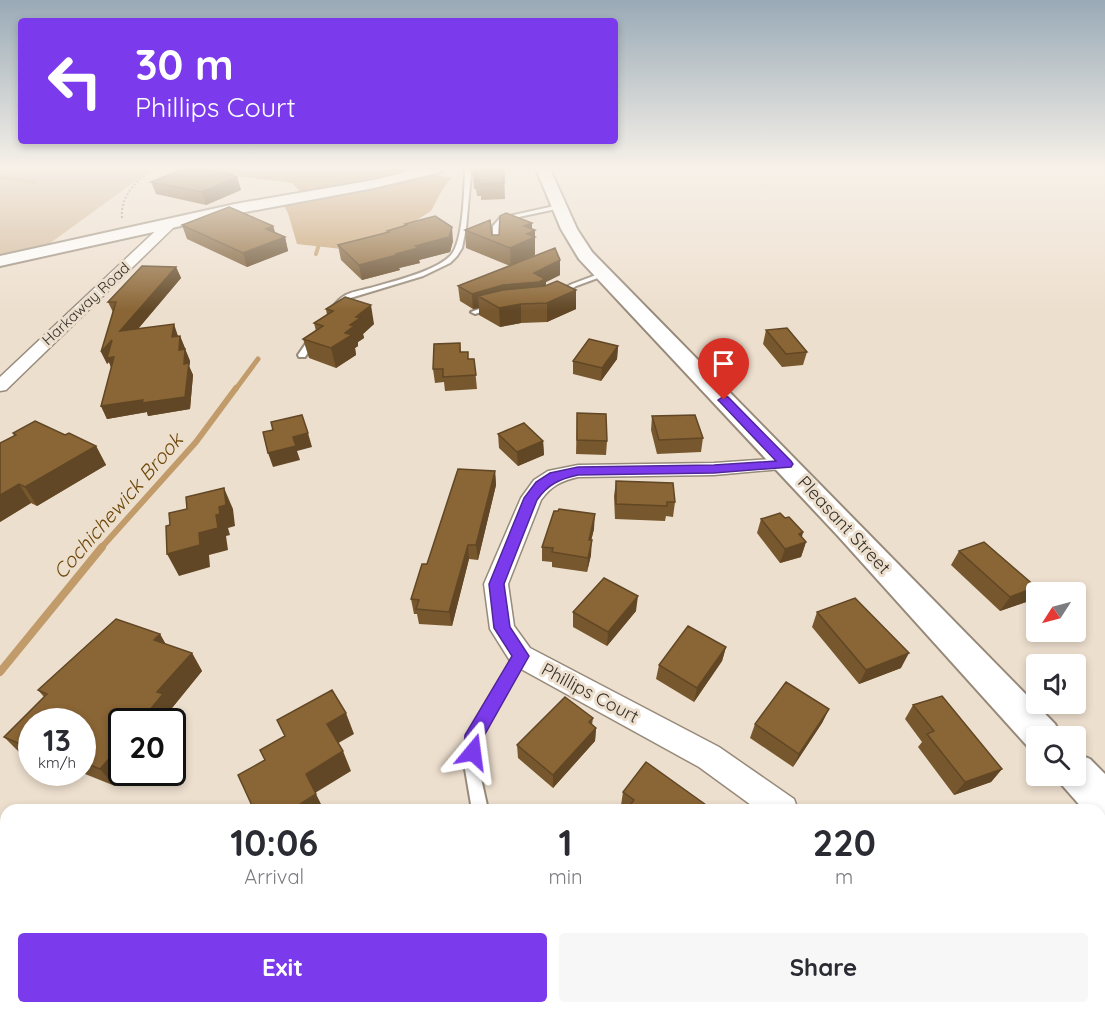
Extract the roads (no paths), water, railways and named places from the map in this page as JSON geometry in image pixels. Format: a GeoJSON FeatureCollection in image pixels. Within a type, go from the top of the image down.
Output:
{"type":"FeatureCollection","features":[{"type":"Feature","properties":{"kind":"street"},"geometry":{"type":"LineString","coordinates":[[0,261],[204,216]]}},
{"type":"Feature","properties":{"kind":"street","name":"Pleasant Street"},"geometry":{"type":"LineString","coordinates":[[563,216],[585,255],[1033,726]]}},
{"type":"Feature","properties":{"kind":"street","name":"Harkaway Road"},"geometry":{"type":"LineString","coordinates":[[0,386],[171,223]]}},
{"type":"Feature","properties":{"kind":"street","name":"Phillips Court"},"geometry":{"type":"LineString","coordinates":[[775,804],[709,757],[521,656],[502,628],[496,584],[531,498],[541,485],[555,476],[578,471],[714,469],[786,464]]}},
{"type":"Feature","properties":{"kind":"street"},"geometry":{"type":"LineString","coordinates":[[1086,783],[1105,803]]}},
{"type":"Feature","properties":{"kind":"lane"},"geometry":{"type":"LineString","coordinates":[[330,316],[344,297],[438,267],[455,255],[464,216]]}},
{"type":"Feature","properties":{"kind":"lane"},"geometry":{"type":"LineString","coordinates":[[496,250],[496,226],[502,219],[515,216]]}},
{"type":"Feature","properties":{"kind":"lane"},"geometry":{"type":"LineString","coordinates":[[548,298],[604,274]]}},
{"type":"Feature","properties":{"kind":"lane"},"geometry":{"type":"LineString","coordinates":[[475,312],[504,305]]}},
{"type":"Feature","properties":{"kind":"lane"},"geometry":{"type":"LineString","coordinates":[[302,355],[316,336]]}},
{"type":"Feature","properties":{"kind":"lane"},"geometry":{"type":"LineString","coordinates":[[479,804],[472,769],[475,735],[521,656]]}},
{"type":"Feature","properties":{"kind":"waterway"},"geometry":{"type":"LineString","coordinates":[[316,254],[320,241]]}},
{"type":"Feature","properties":{"kind":"waterway","name":"Cochichewick Brook"},"geometry":{"type":"LineString","coordinates":[[235,390],[258,359]]}},
{"type":"Feature","properties":{"kind":"waterway","name":"Cochichewick Brook"},"geometry":{"type":"LineString","coordinates":[[101,548],[196,442],[236,388]]}},
{"type":"Feature","properties":{"kind":"waterway","name":"Cochichewick Brook"},"geometry":{"type":"LineString","coordinates":[[0,672],[102,547]]}}]}
